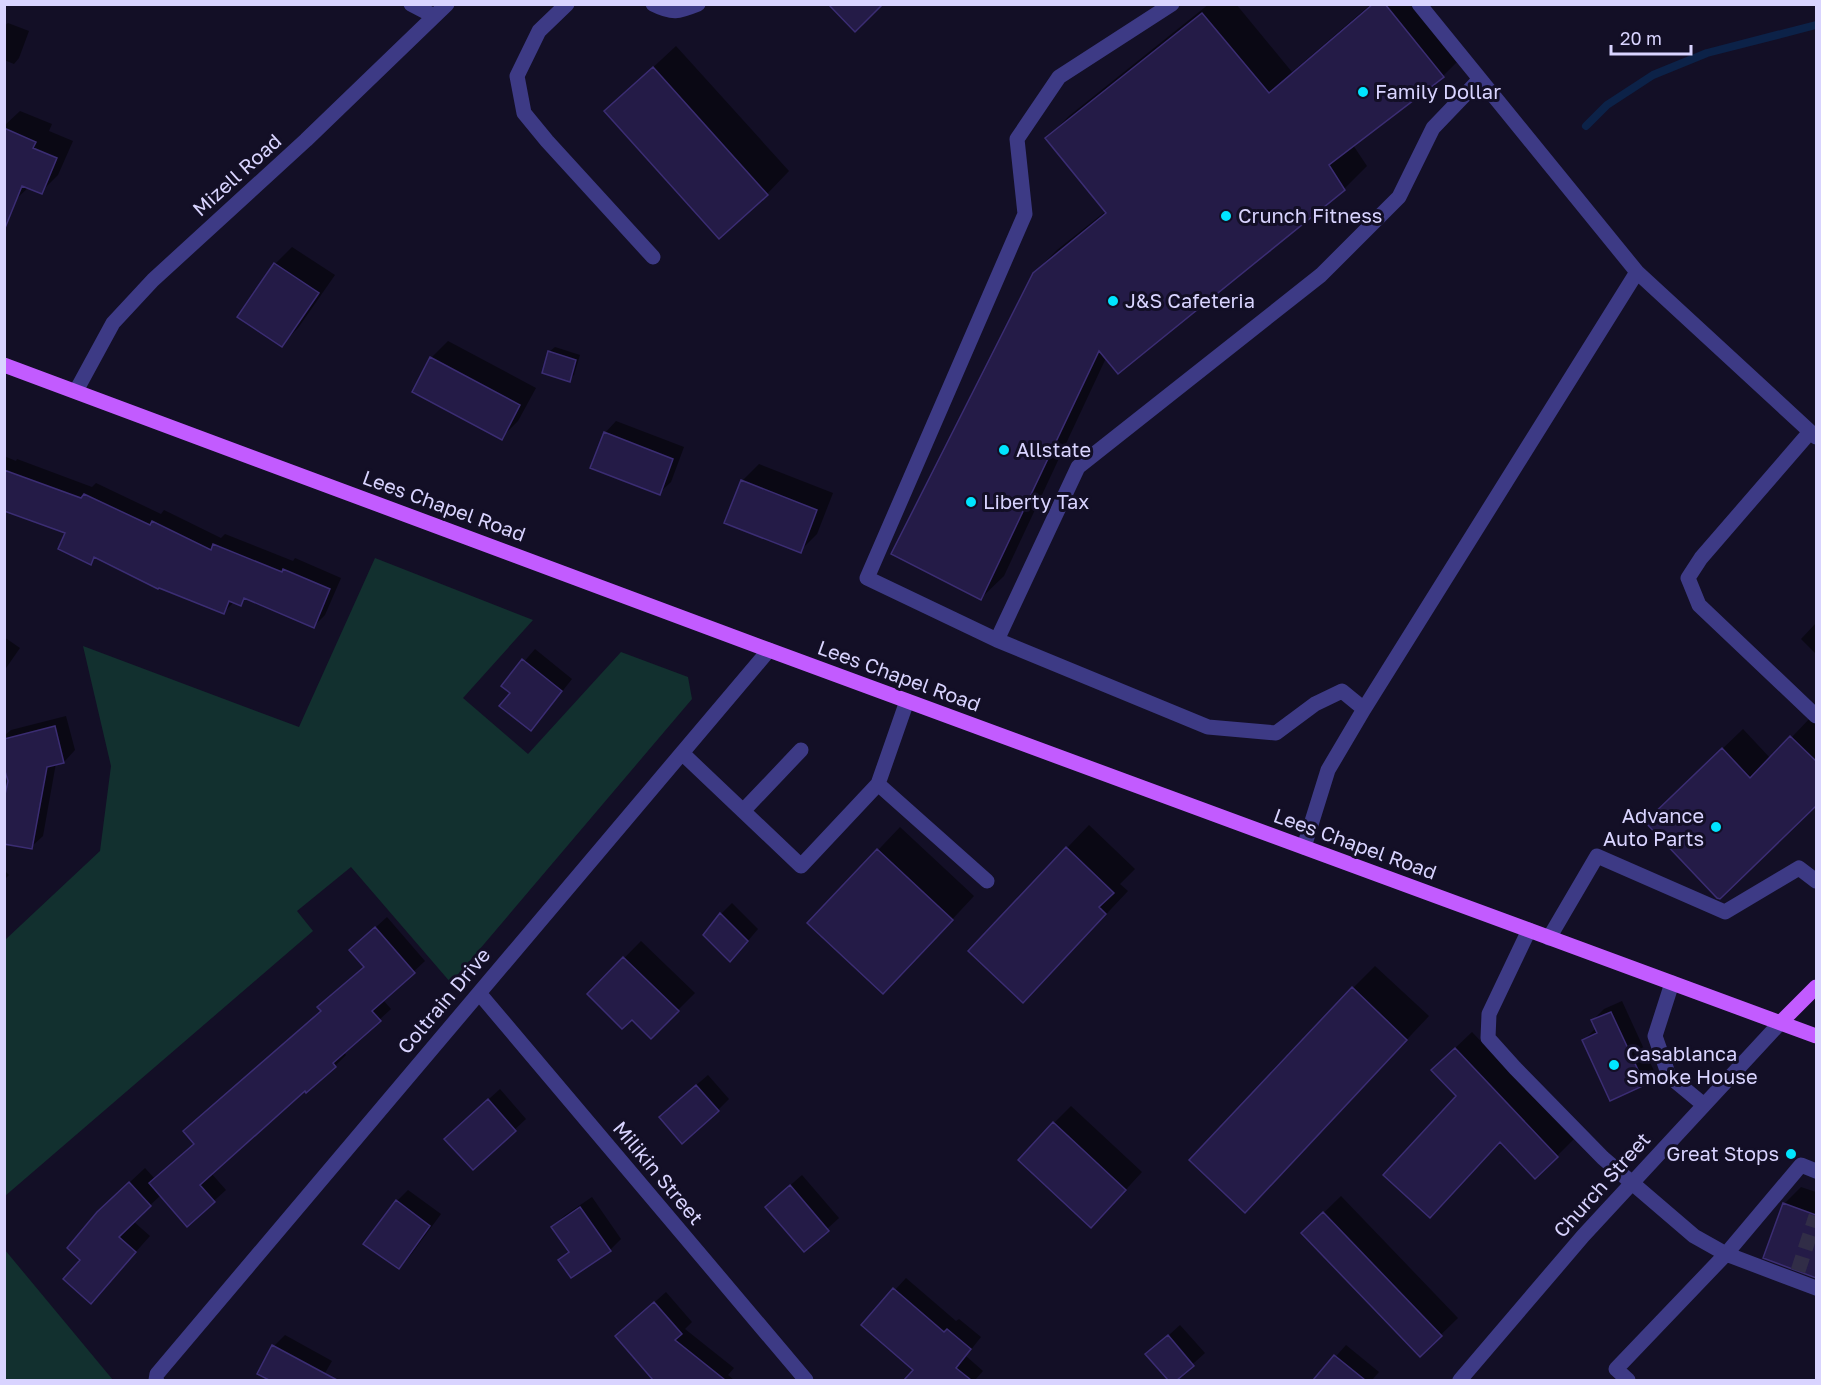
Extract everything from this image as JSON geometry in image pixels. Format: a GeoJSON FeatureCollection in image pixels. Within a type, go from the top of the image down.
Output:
{"type":"FeatureCollection","features":[{"type":"Feature","properties":{"kind":"main road","name":"Lees Chapel Road"},"geometry":{"type":"LineString","coordinates":[[4,365],[1816,1036]]}},
{"type":"Feature","properties":{"kind":"main road"},"geometry":{"type":"LineString","coordinates":[[1781,1022],[1816,987]]}},
{"type":"Feature","properties":{"kind":"street"},"geometry":{"type":"LineString","coordinates":[[411,4],[434,16]]}},
{"type":"Feature","properties":{"kind":"street","name":"Mizell Road"},"geometry":{"type":"LineString","coordinates":[[76,391],[113,323],[153,280],[306,140],[447,4]]}},
{"type":"Feature","properties":{"kind":"street"},"geometry":{"type":"LineString","coordinates":[[567,4],[539,31],[517,76],[524,112],[547,141],[653,257]]}},
{"type":"Feature","properties":{"kind":"street"},"geometry":{"type":"LineString","coordinates":[[653,4],[678,12],[698,4]]}},
{"type":"Feature","properties":{"kind":"street"},"geometry":{"type":"LineString","coordinates":[[1172,4],[1059,77],[1017,139],[1025,214],[867,578],[997,640],[1208,727],[1276,734],[1315,704],[1342,691],[1364,709]]}},
{"type":"Feature","properties":{"kind":"street"},"geometry":{"type":"LineString","coordinates":[[1419,4],[1637,272],[1813,434],[1701,558],[1688,578],[1699,605],[1816,716]]}},
{"type":"Feature","properties":{"kind":"street"},"geometry":{"type":"LineString","coordinates":[[997,640],[1078,467],[1321,274],[1400,197],[1433,128],[1480,79]]}},
{"type":"Feature","properties":{"kind":"street"},"geometry":{"type":"LineString","coordinates":[[1304,847],[1328,770],[1637,272]]}},
{"type":"Feature","properties":{"kind":"street","name":"Coltrain Drive"},"geometry":{"type":"LineString","coordinates":[[156,1380],[157,1374],[769,650]]}},
{"type":"Feature","properties":{"kind":"street"},"geometry":{"type":"LineString","coordinates":[[682,753],[801,866],[878,784],[907,701]]}},
{"type":"Feature","properties":{"kind":"street"},"geometry":{"type":"LineString","coordinates":[[743,811],[801,750]]}},
{"type":"Feature","properties":{"kind":"street"},"geometry":{"type":"LineString","coordinates":[[878,784],[987,881]]}},
{"type":"Feature","properties":{"kind":"street"},"geometry":{"type":"LineString","coordinates":[[1549,938],[1597,856],[1725,912],[1799,868],[1816,881]]}},
{"type":"Feature","properties":{"kind":"street"},"geometry":{"type":"LineString","coordinates":[[1529,930],[1489,1014],[1488,1038],[1603,1158],[1694,1236],[1726,1254],[1796,1275],[1816,1288]]}},
{"type":"Feature","properties":{"kind":"street"},"geometry":{"type":"LineString","coordinates":[[1672,983],[1655,1036],[1669,1076],[1704,1105]]}},
{"type":"Feature","properties":{"kind":"street","name":"Milikin Street"},"geometry":{"type":"LineString","coordinates":[[479,993],[806,1380]]}},
{"type":"Feature","properties":{"kind":"street","name":"Church Street"},"geometry":{"type":"LineString","coordinates":[[1460,1380],[1583,1236],[1781,1022]]}},
{"type":"Feature","properties":{"kind":"street"},"geometry":{"type":"LineString","coordinates":[[1628,1380],[1616,1370],[1726,1254],[1801,1165],[1816,1171]]}},
{"type":"Feature","properties":{"kind":"green space"},"geometry":{"type":"Polygon","coordinates":[[[375,558],[533,620],[463,698],[528,754],[621,652],[688,677],[692,699],[451,983],[351,867],[297,911],[313,931],[5,1196],[5,940],[100,851],[111,766],[83,646],[299,727],[375,558]]]}},
{"type":"Feature","properties":{"kind":"green space"},"geometry":{"type":"Polygon","coordinates":[[[5,1250],[113,1380],[5,1380],[5,1250]]]}},
{"type":"Feature","properties":{"kind":"building"},"geometry":{"type":"Polygon","coordinates":[[[828,4],[883,4],[855,32],[828,4]]]}},
{"type":"Feature","properties":{"kind":"building"},"geometry":{"type":"Polygon","coordinates":[[[1373,4],[1385,4],[1444,77],[1329,165],[1345,190],[1118,374],[1099,351],[981,600],[891,554],[1033,273],[1106,213],[1045,138],[1202,13],[1269,93],[1373,4]]]}},
{"type":"Feature","properties":{"kind":"building"},"geometry":{"type":"Polygon","coordinates":[[[653,67],[768,195],[719,239],[604,111],[653,67]]]}},
{"type":"Feature","properties":{"kind":"building"},"geometry":{"type":"Polygon","coordinates":[[[4,128],[36,142],[33,148],[57,158],[42,194],[22,186],[5,228],[4,128]]]}},
{"type":"Feature","properties":{"kind":"building"},"geometry":{"type":"Polygon","coordinates":[[[274,263],[319,293],[282,347],[237,317],[274,263]]]}},
{"type":"Feature","properties":{"kind":"building"},"geometry":{"type":"Polygon","coordinates":[[[548,351],[576,360],[570,382],[542,373],[548,351]]]}},
{"type":"Feature","properties":{"kind":"building"},"geometry":{"type":"Polygon","coordinates":[[[430,357],[520,405],[502,440],[412,392],[430,357]]]}},
{"type":"Feature","properties":{"kind":"building"},"geometry":{"type":"Polygon","coordinates":[[[604,432],[673,459],[660,495],[590,468],[604,432]]]}},
{"type":"Feature","properties":{"kind":"building"},"geometry":{"type":"Polygon","coordinates":[[[4,470],[81,498],[84,494],[150,525],[152,521],[211,550],[213,544],[330,589],[314,628],[244,598],[241,606],[229,601],[224,614],[158,589],[94,557],[91,565],[58,549],[65,533],[4,511],[4,470]]]}},
{"type":"Feature","properties":{"kind":"building"},"geometry":{"type":"Polygon","coordinates":[[[741,480],[817,510],[801,553],[724,523],[741,480]]]}},
{"type":"Feature","properties":{"kind":"building"},"geometry":{"type":"Polygon","coordinates":[[[522,659],[562,691],[531,731],[499,706],[510,693],[501,686],[522,659]]]}},
{"type":"Feature","properties":{"kind":"building"},"geometry":{"type":"Polygon","coordinates":[[[55,726],[64,763],[47,767],[32,849],[4,844],[4,799],[8,781],[4,768],[4,739],[55,726]]]}},
{"type":"Feature","properties":{"kind":"building"},"geometry":{"type":"Polygon","coordinates":[[[1790,736],[1816,761],[1816,806],[1720,899],[1717,898],[1645,822],[1722,748],[1750,778],[1790,736]]]}},
{"type":"Feature","properties":{"kind":"building"},"geometry":{"type":"Polygon","coordinates":[[[1066,847],[1114,893],[1099,907],[1106,914],[1023,1003],[968,951],[1066,847]]]}},
{"type":"Feature","properties":{"kind":"building"},"geometry":{"type":"Polygon","coordinates":[[[877,849],[953,920],[883,994],[807,923],[877,849]]]}},
{"type":"Feature","properties":{"kind":"building"},"geometry":{"type":"Polygon","coordinates":[[[720,913],[748,941],[730,962],[703,935],[720,913]]]}},
{"type":"Feature","properties":{"kind":"building"},"geometry":{"type":"Polygon","coordinates":[[[375,927],[415,973],[372,1011],[381,1021],[333,1063],[336,1067],[306,1093],[305,1091],[200,1185],[215,1202],[187,1227],[149,1183],[194,1144],[183,1131],[321,1011],[317,1007],[364,967],[349,950],[375,927]]]}},
{"type":"Feature","properties":{"kind":"building"},"geometry":{"type":"Polygon","coordinates":[[[623,957],[679,1011],[651,1039],[632,1020],[622,1029],[587,994],[623,957]]]}},
{"type":"Feature","properties":{"kind":"building"},"geometry":{"type":"Polygon","coordinates":[[[1352,987],[1407,1040],[1245,1213],[1189,1160],[1352,987]]]}},
{"type":"Feature","properties":{"kind":"building"},"geometry":{"type":"Polygon","coordinates":[[[1611,1012],[1645,1085],[1610,1101],[1582,1040],[1597,1033],[1591,1020],[1611,1012]]]}},
{"type":"Feature","properties":{"kind":"building"},"geometry":{"type":"Polygon","coordinates":[[[1455,1048],[1558,1157],[1535,1179],[1500,1142],[1430,1218],[1383,1175],[1456,1096],[1431,1070],[1455,1048]]]}},
{"type":"Feature","properties":{"kind":"building"},"geometry":{"type":"Polygon","coordinates":[[[696,1085],[719,1111],[682,1144],[659,1117],[696,1085]]]}},
{"type":"Feature","properties":{"kind":"building"},"geometry":{"type":"Polygon","coordinates":[[[488,1099],[516,1131],[473,1170],[444,1139],[488,1099]]]}},
{"type":"Feature","properties":{"kind":"building"},"geometry":{"type":"Polygon","coordinates":[[[1053,1122],[1126,1190],[1091,1228],[1018,1160],[1053,1122]]]}},
{"type":"Feature","properties":{"kind":"building"},"geometry":{"type":"Polygon","coordinates":[[[129,1182],[151,1206],[119,1237],[136,1252],[91,1304],[63,1279],[80,1260],[67,1248],[97,1212],[129,1182]]]}},
{"type":"Feature","properties":{"kind":"building"},"geometry":{"type":"Polygon","coordinates":[[[790,1185],[829,1231],[804,1252],[765,1207],[790,1185]]]}},
{"type":"Feature","properties":{"kind":"building"},"geometry":{"type":"Polygon","coordinates":[[[396,1200],[430,1226],[399,1269],[363,1244],[396,1200]]]}},
{"type":"Feature","properties":{"kind":"building"},"geometry":{"type":"Polygon","coordinates":[[[1783,1203],[1816,1215],[1816,1278],[1763,1258],[1783,1203]]]}},
{"type":"Feature","properties":{"kind":"building"},"geometry":{"type":"Polygon","coordinates":[[[580,1207],[611,1251],[571,1278],[558,1260],[569,1252],[551,1227],[580,1207]]]}},
{"type":"Feature","properties":{"kind":"building"},"geometry":{"type":"Polygon","coordinates":[[[1323,1212],[1442,1336],[1420,1357],[1301,1233],[1323,1212]]]}},
{"type":"Feature","properties":{"kind":"building"},"geometry":{"type":"Polygon","coordinates":[[[893,1288],[944,1332],[947,1329],[971,1349],[956,1368],[971,1380],[904,1380],[913,1370],[861,1325],[893,1288]]]}},
{"type":"Feature","properties":{"kind":"building"},"geometry":{"type":"Polygon","coordinates":[[[654,1302],[682,1334],[675,1340],[725,1380],[653,1380],[615,1336],[654,1302]]]}},
{"type":"Feature","properties":{"kind":"building"},"geometry":{"type":"Polygon","coordinates":[[[1168,1335],[1194,1366],[1177,1380],[1168,1380],[1145,1354],[1168,1335]]]}},
{"type":"Feature","properties":{"kind":"building"},"geometry":{"type":"Polygon","coordinates":[[[272,1345],[337,1380],[269,1380],[257,1374],[272,1345]]]}},
{"type":"Feature","properties":{"kind":"building"},"geometry":{"type":"Polygon","coordinates":[[[1334,1355],[1365,1380],[1313,1380],[1334,1355]]]}},
{"type":"Feature","properties":{"kind":"waterway"},"geometry":{"type":"LineString","coordinates":[[1586,126],[1607,105],[1653,75],[1707,53],[1816,25]]}},
{"type":"Feature","properties":{"kind":"tunnel"},"geometry":{"type":"LineString","coordinates":[[1798,1271],[1816,1216]]}},
{"type":"Feature","properties":{"kind":"place","name":"Family Dollar"},"geometry":{"type":"Point","coordinates":[1363,92]}},
{"type":"Feature","properties":{"kind":"place","name":"Crunch Fitness"},"geometry":{"type":"Point","coordinates":[1226,216]}},
{"type":"Feature","properties":{"kind":"place","name":"J&S Cafeteria"},"geometry":{"type":"Point","coordinates":[1113,301]}},
{"type":"Feature","properties":{"kind":"place","name":"Allstate"},"geometry":{"type":"Point","coordinates":[1004,450]}},
{"type":"Feature","properties":{"kind":"place","name":"Liberty Tax"},"geometry":{"type":"Point","coordinates":[971,502]}},
{"type":"Feature","properties":{"kind":"place","name":"Advance Auto Parts"},"geometry":{"type":"Point","coordinates":[1716,827]}},
{"type":"Feature","properties":{"kind":"place","name":"Casablanca Smoke House"},"geometry":{"type":"Point","coordinates":[1614,1065]}},
{"type":"Feature","properties":{"kind":"place","name":"Great Stops"},"geometry":{"type":"Point","coordinates":[1791,1154]}}]}
